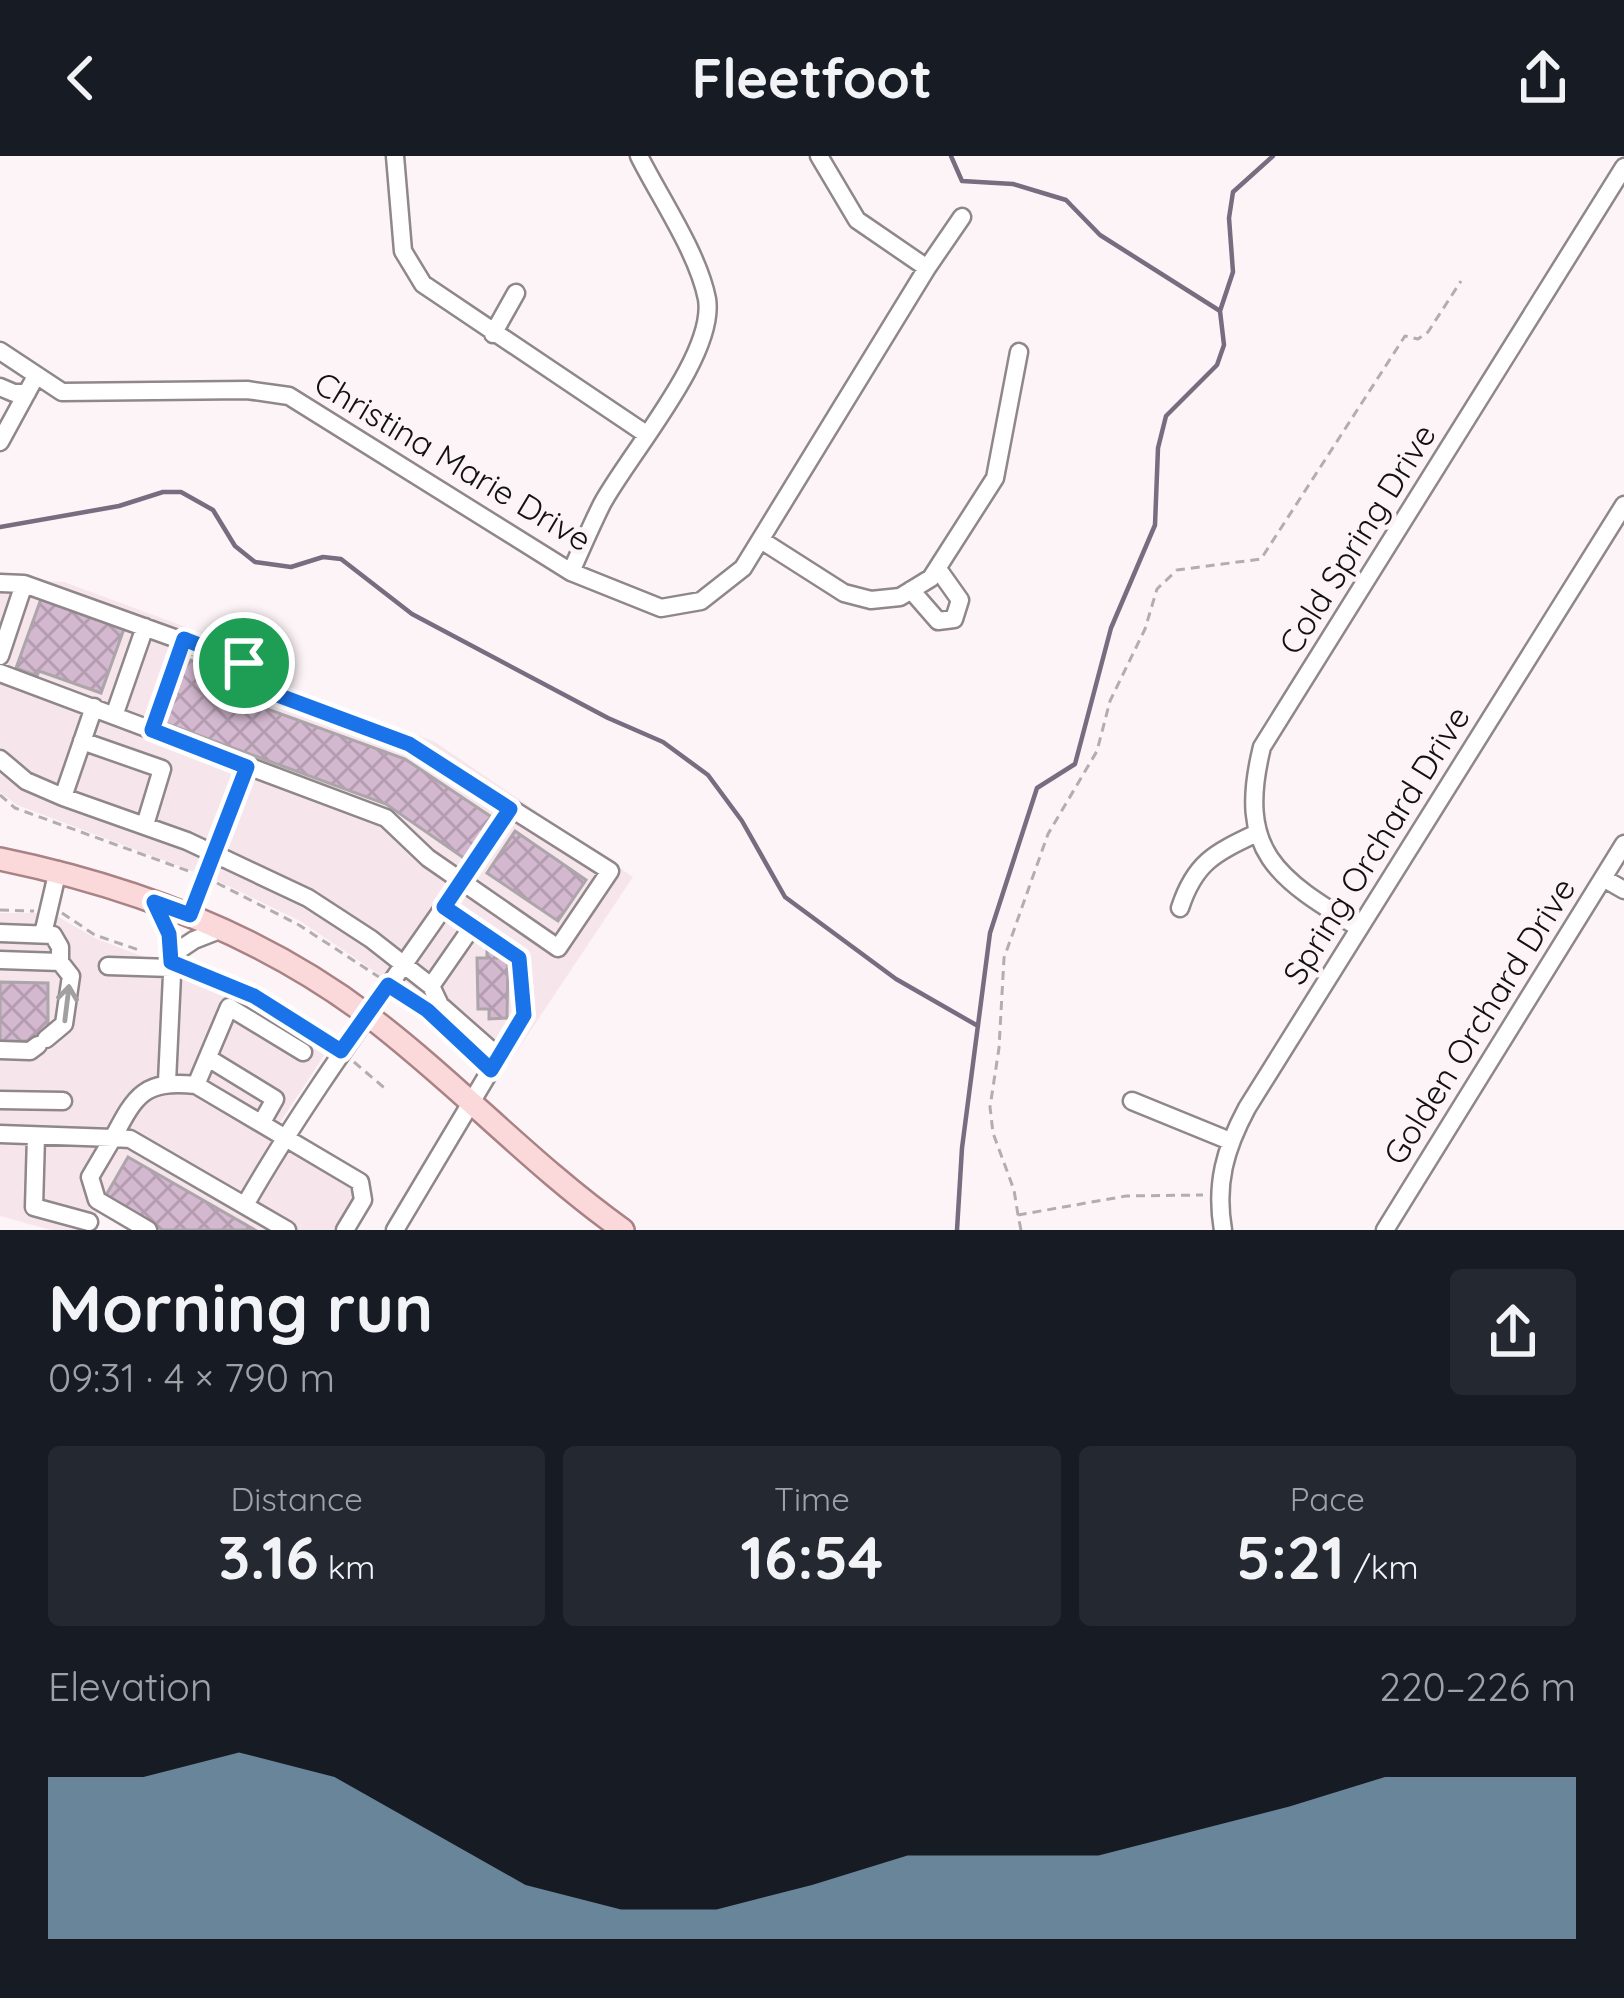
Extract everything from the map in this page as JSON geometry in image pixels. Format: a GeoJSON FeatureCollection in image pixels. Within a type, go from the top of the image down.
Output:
{"type":"FeatureCollection","features":[{"type":"Feature","properties":{"kind":"main road"},"geometry":{"type":"LineString","coordinates":[[0,859],[58,871],[190,915],[367,1015],[572,1194],[623,1230]]}},
{"type":"Feature","properties":{"kind":"street"},"geometry":{"type":"LineString","coordinates":[[395,156],[398,222],[403,251],[415,274],[435,294],[646,434]]}},
{"type":"Feature","properties":{"kind":"street"},"geometry":{"type":"LineString","coordinates":[[571,572],[603,502],[687,372],[706,330],[707,302],[696,266],[639,156]]}},
{"type":"Feature","properties":{"kind":"street"},"geometry":{"type":"LineString","coordinates":[[819,156],[857,220],[927,268]]}},
{"type":"Feature","properties":{"kind":"street","name":"Cold Spring Drive"},"geometry":{"type":"LineString","coordinates":[[1257,833],[1253,783],[1262,747],[1624,167]]}},
{"type":"Feature","properties":{"kind":"street","name":"Christina Marie Drive"},"geometry":{"type":"LineString","coordinates":[[0,351],[32,385],[62,392],[247,390],[290,396],[571,572],[661,608],[682,607],[701,601],[743,568],[962,217]]}},
{"type":"Feature","properties":{"kind":"street"},"geometry":{"type":"LineString","coordinates":[[493,334],[516,293]]}},
{"type":"Feature","properties":{"kind":"street"},"geometry":{"type":"LineString","coordinates":[[761,540],[844,593],[871,600],[900,596],[932,578],[995,478],[1019,352]]}},
{"type":"Feature","properties":{"kind":"street"},"geometry":{"type":"LineString","coordinates":[[0,387],[14,393],[32,385]]}},
{"type":"Feature","properties":{"kind":"street"},"geometry":{"type":"LineString","coordinates":[[0,442],[32,385]]}},
{"type":"Feature","properties":{"kind":"street","name":"Spring Orchard Drive"},"geometry":{"type":"LineString","coordinates":[[1223,1230],[1220,1196],[1230,1141],[1624,505]]}},
{"type":"Feature","properties":{"kind":"street"},"geometry":{"type":"LineString","coordinates":[[911,590],[938,621],[954,619],[960,600],[938,569]]}},
{"type":"Feature","properties":{"kind":"street"},"geometry":{"type":"LineString","coordinates":[[0,583],[25,584],[244,663],[256,687],[409,744],[610,871],[558,948],[428,858],[386,818],[0,673]]}},
{"type":"Feature","properties":{"kind":"street"},"geometry":{"type":"LineString","coordinates":[[0,656],[25,584]]}},
{"type":"Feature","properties":{"kind":"street"},"geometry":{"type":"LineString","coordinates":[[115,713],[145,626]]}},
{"type":"Feature","properties":{"kind":"street"},"geometry":{"type":"LineString","coordinates":[[152,730],[184,639]]}},
{"type":"Feature","properties":{"kind":"street"},"geometry":{"type":"LineString","coordinates":[[63,797],[94,707]]}},
{"type":"Feature","properties":{"kind":"street"},"geometry":{"type":"LineString","coordinates":[[82,741],[162,769],[145,825]]}},
{"type":"Feature","properties":{"kind":"street"},"geometry":{"type":"LineString","coordinates":[[0,759],[26,782],[214,853],[308,898],[430,986],[440,1005],[499,1057]]}},
{"type":"Feature","properties":{"kind":"street"},"geometry":{"type":"LineString","coordinates":[[190,915],[247,767]]}},
{"type":"Feature","properties":{"kind":"street"},"geometry":{"type":"LineString","coordinates":[[244,1205],[341,1051],[510,809]]}},
{"type":"Feature","properties":{"kind":"street"},"geometry":{"type":"LineString","coordinates":[[1180,908],[1189,880],[1215,853],[1257,833],[1275,868],[1296,890],[1359,928]]}},
{"type":"Feature","properties":{"kind":"street","name":"Golden Orchard Drive"},"geometry":{"type":"LineString","coordinates":[[1385,1230],[1624,844]]}},
{"type":"Feature","properties":{"kind":"street"},"geometry":{"type":"LineString","coordinates":[[43,934],[58,871]]}},
{"type":"Feature","properties":{"kind":"street"},"geometry":{"type":"LineString","coordinates":[[1603,878],[1624,890]]}},
{"type":"Feature","properties":{"kind":"street"},"geometry":{"type":"LineString","coordinates":[[154,902],[169,934],[172,961],[166,1082]]}},
{"type":"Feature","properties":{"kind":"street"},"geometry":{"type":"LineString","coordinates":[[395,1230],[524,1015],[519,958],[444,907]]}},
{"type":"Feature","properties":{"kind":"street"},"geometry":{"type":"LineString","coordinates":[[430,986],[472,927]]}},
{"type":"Feature","properties":{"kind":"street"},"geometry":{"type":"LineString","coordinates":[[108,966],[172,961],[194,940],[222,929]]}},
{"type":"Feature","properties":{"kind":"street"},"geometry":{"type":"LineString","coordinates":[[0,933],[53,934],[60,947],[60,962],[70,976],[64,1024],[31,1051],[0,1050]]}},
{"type":"Feature","properties":{"kind":"street"},"geometry":{"type":"LineString","coordinates":[[0,960],[60,962]]}},
{"type":"Feature","properties":{"kind":"street"},"geometry":{"type":"LineString","coordinates":[[196,1085],[229,1007],[303,1052]]}},
{"type":"Feature","properties":{"kind":"street"},"geometry":{"type":"LineString","coordinates":[[208,1058],[275,1099],[262,1122]]}},
{"type":"Feature","properties":{"kind":"street"},"geometry":{"type":"LineString","coordinates":[[148,1230],[97,1200],[90,1177],[136,1096],[166,1082],[196,1085],[360,1182],[363,1200],[345,1230]]}},
{"type":"Feature","properties":{"kind":"street"},"geometry":{"type":"LineString","coordinates":[[0,1100],[63,1101]]}},
{"type":"Feature","properties":{"kind":"street"},"geometry":{"type":"LineString","coordinates":[[1132,1101],[1230,1141]]}},
{"type":"Feature","properties":{"kind":"street"},"geometry":{"type":"LineString","coordinates":[[0,1134],[130,1139],[287,1230]]}},
{"type":"Feature","properties":{"kind":"street"},"geometry":{"type":"LineString","coordinates":[[36,1136],[34,1208],[88,1222]]}},
{"type":"Feature","properties":{"kind":"path"},"geometry":{"type":"LineString","coordinates":[[1021,1230],[990,1107],[1004,958],[1048,834],[1097,751],[1110,701],[1145,628],[1157,589],[1177,570],[1261,559],[1405,336],[1418,339],[1428,332],[1461,281]]}},
{"type":"Feature","properties":{"kind":"path"},"geometry":{"type":"LineString","coordinates":[[0,795],[15,808],[178,866],[299,925],[427,1010]]}},
{"type":"Feature","properties":{"kind":"path"},"geometry":{"type":"LineString","coordinates":[[0,910],[61,912],[95,935],[139,950]]}},
{"type":"Feature","properties":{"kind":"path"},"geometry":{"type":"LineString","coordinates":[[172,961],[254,996],[341,1051],[388,1091]]}},
{"type":"Feature","properties":{"kind":"path"},"geometry":{"type":"LineString","coordinates":[[1018,1215],[1126,1196],[1220,1196]]}},
{"type":"Feature","properties":{"kind":"shaded area"},"geometry":{"type":"Polygon","coordinates":[[[0,577],[64,582],[240,647],[257,670],[293,688],[435,742],[633,877],[503,1072],[429,1008],[300,921],[216,880],[17,805],[0,792],[0,577]]]}},
{"type":"Feature","properties":{"kind":"shaded area"},"geometry":{"type":"Polygon","coordinates":[[[0,913],[51,913],[97,939],[246,996],[329,1048],[279,1124],[367,1178],[373,1196],[353,1230],[131,1230],[98,1211],[92,1230],[51,1230],[0,1216],[0,913]]]}},
{"type":"Feature","properties":{"kind":"building"},"geometry":{"type":"Polygon","coordinates":[[[41,599],[124,629],[101,693],[39,671],[37,676],[16,668],[41,599]]]}},
{"type":"Feature","properties":{"kind":"building"},"geometry":{"type":"Polygon","coordinates":[[[187,659],[233,676],[226,694],[405,759],[496,820],[468,861],[386,804],[165,723],[187,659]]]}},
{"type":"Feature","properties":{"kind":"building"},"geometry":{"type":"Polygon","coordinates":[[[515,831],[586,880],[558,921],[487,873],[515,831]]]}},
{"type":"Feature","properties":{"kind":"building"},"geometry":{"type":"Polygon","coordinates":[[[487,948],[497,948],[497,958],[508,957],[507,1018],[489,1019],[489,1009],[478,1009],[477,958],[487,958],[487,948]]]}},
{"type":"Feature","properties":{"kind":"building"},"geometry":{"type":"Polygon","coordinates":[[[0,982],[48,983],[48,1026],[40,1034],[48,1041],[0,1041],[0,982]]]}},
{"type":"Feature","properties":{"kind":"building"},"geometry":{"type":"Polygon","coordinates":[[[128,1157],[255,1230],[163,1230],[105,1197],[128,1157]]]}},
{"type":"Feature","properties":{"kind":"waterway"},"geometry":{"type":"LineString","coordinates":[[951,156],[962,181],[1013,184],[1066,200],[1100,235],[1220,311]]}},
{"type":"Feature","properties":{"kind":"waterway"},"geometry":{"type":"LineString","coordinates":[[957,1230],[962,1148],[990,933],[1037,788],[1075,764],[1111,628],[1155,525],[1158,448],[1166,416],[1217,365],[1224,345],[1220,311],[1233,272],[1229,218],[1233,192],[1273,156]]}},
{"type":"Feature","properties":{"kind":"waterway"},"geometry":{"type":"LineString","coordinates":[[0,527],[181,492],[213,510],[235,546],[255,562],[291,567],[323,557],[341,559],[412,614],[608,718],[663,742],[708,775],[742,821],[785,897],[896,979],[978,1026]]}},
{"type":"Feature","properties":{"kind":"route"},"geometry":{"type":"LineString","coordinates":[[184,639],[244,663],[256,687],[409,744],[510,809],[444,907],[519,958],[524,1015],[491,1070],[427,1010],[388,985],[341,1051],[254,996],[171,962],[169,934],[154,902],[190,915],[247,767],[152,730],[184,639]]}}]}
